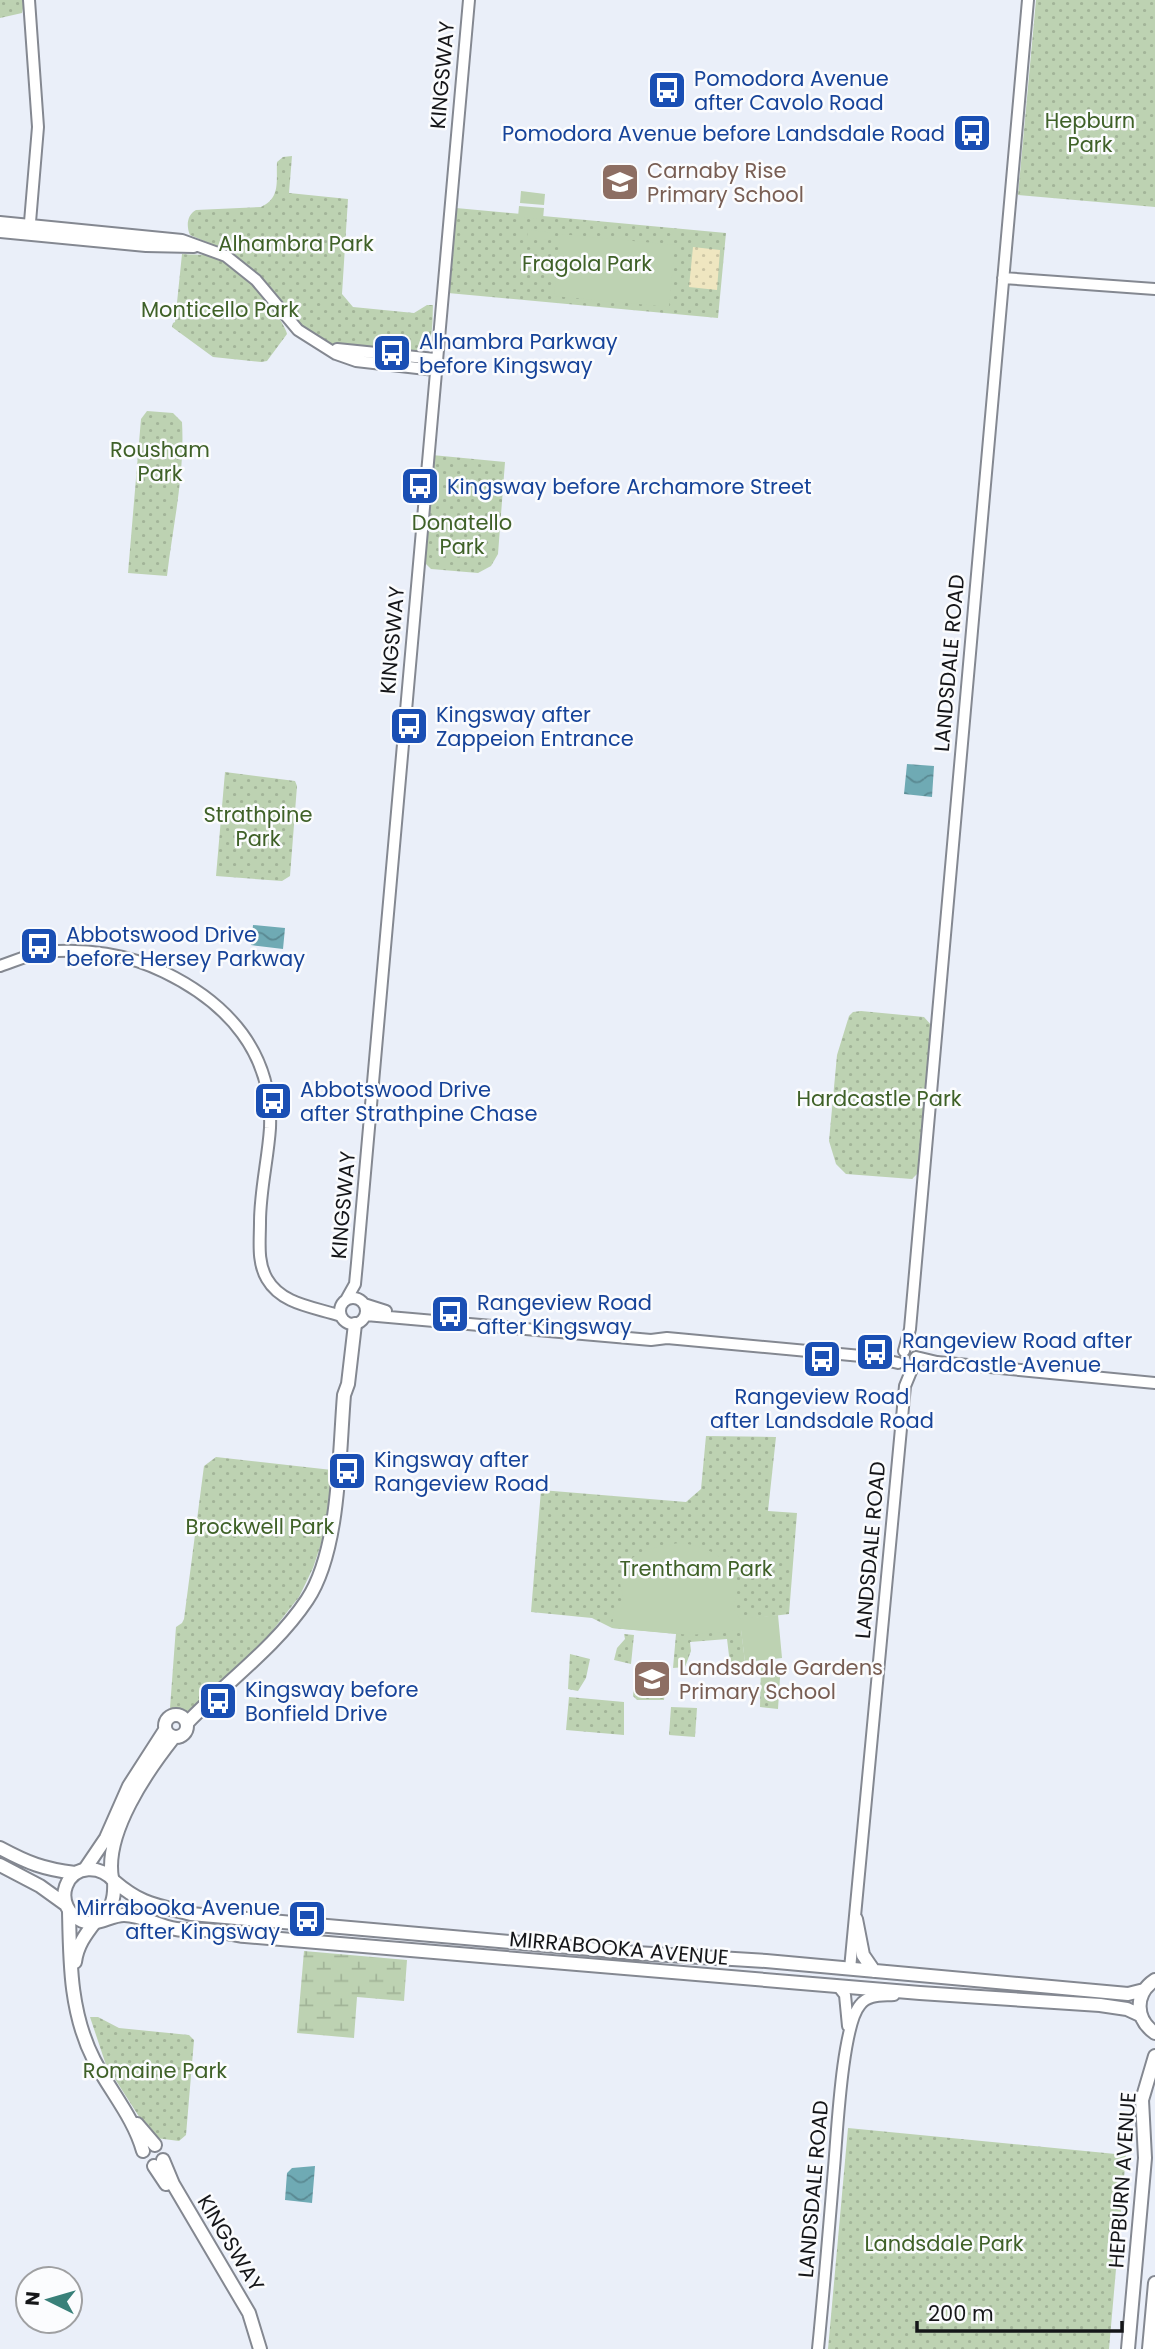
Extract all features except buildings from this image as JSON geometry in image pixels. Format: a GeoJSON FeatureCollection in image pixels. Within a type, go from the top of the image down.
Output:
{"type":"FeatureCollection","features":[{"type":"Feature","properties":{"kind":"main road","name":"KINGSWAY"},"geometry":{"type":"LineString","coordinates":[[185,1720],[192,1709],[210,1702],[275,1639],[307,1601],[318,1577],[332,1520],[344,1395],[348,1384],[353,1311]]}},
{"type":"Feature","properties":{"kind":"main road"},"geometry":{"type":"LineString","coordinates":[[67,1908],[65,1887],[106,1838],[129,1786],[170,1734],[184,1733],[185,1720],[178,1715],[170,1716],[165,1723],[170,1734]]}},
{"type":"Feature","properties":{"kind":"main road"},"geometry":{"type":"LineString","coordinates":[[0,1865],[40,1886],[80,1921],[97,1922],[113,1903],[110,1868],[121,1824],[170,1734]]}},
{"type":"Feature","properties":{"kind":"main road"},"geometry":{"type":"LineString","coordinates":[[0,1848],[47,1870],[102,1871],[113,1880]]}},
{"type":"Feature","properties":{"kind":"main road","name":"MIRRABOOKA AVENUE"},"geometry":{"type":"LineString","coordinates":[[113,1880],[142,1902],[191,1913],[1128,1994],[1152,1982]]}},
{"type":"Feature","properties":{"kind":"main road","name":"KINGSWAY"},"geometry":{"type":"LineString","coordinates":[[67,1908],[71,1983],[78,2017],[93,2057],[134,2127],[149,2148],[163,2151],[158,2163]]}},
{"type":"Feature","properties":{"kind":"main road","name":"MIRRABOOKA AVENUE"},"geometry":{"type":"LineString","coordinates":[[97,1922],[126,1915],[180,1930],[212,1930],[245,1936],[907,1992],[1100,2005],[1140,2015]]}},
{"type":"Feature","properties":{"kind":"main road"},"geometry":{"type":"LineString","coordinates":[[856,1919],[863,1955],[874,1972]]}},
{"type":"Feature","properties":{"kind":"main road","name":"KINGSWAY"},"geometry":{"type":"LineString","coordinates":[[97,1922],[84,1937],[76,1959],[81,2005],[97,2051],[149,2148],[144,2161],[158,2163]]}},
{"type":"Feature","properties":{"kind":"main road"},"geometry":{"type":"LineString","coordinates":[[850,1969],[863,1984],[907,1992]]}},
{"type":"Feature","properties":{"kind":"main road"},"geometry":{"type":"LineString","coordinates":[[1152,1982],[1139,2002],[1140,2015],[1148,2029],[1155,2034]]}},
{"type":"Feature","properties":{"kind":"main road","name":"HEPBURN AVENUE"},"geometry":{"type":"LineString","coordinates":[[1128,2349],[1145,2158],[1142,2100],[1155,2056]]}},
{"type":"Feature","properties":{"kind":"main road","name":"KINGSWAY"},"geometry":{"type":"LineString","coordinates":[[158,2163],[245,2312],[258,2349]]}},
{"type":"Feature","properties":{"kind":"main road","name":"HEPBURN AVENUE"},"geometry":{"type":"LineString","coordinates":[[1149,2349],[1155,2283]]}},
{"type":"Feature","properties":{"kind":"street"},"geometry":{"type":"LineString","coordinates":[[29,0],[38,127],[29,229]]}},
{"type":"Feature","properties":{"kind":"street","name":"KINGSWAY"},"geometry":{"type":"LineString","coordinates":[[353,1311],[469,0]]}},
{"type":"Feature","properties":{"kind":"street","name":"LANDSDALE ROAD"},"geometry":{"type":"LineString","coordinates":[[850,1969],[908,1360],[1028,0]]}},
{"type":"Feature","properties":{"kind":"street"},"geometry":{"type":"LineString","coordinates":[[0,222],[29,229],[146,246],[197,247],[226,256],[256,280],[298,330],[336,354],[356,361],[435,364]]}},
{"type":"Feature","properties":{"kind":"street"},"geometry":{"type":"LineString","coordinates":[[0,232],[29,229]]}},
{"type":"Feature","properties":{"kind":"street"},"geometry":{"type":"LineString","coordinates":[[1003,278],[1155,289]]}},
{"type":"Feature","properties":{"kind":"street"},"geometry":{"type":"LineString","coordinates":[[0,966],[45,952],[87,951],[128,959],[152,966],[184,982],[231,1017],[245,1035],[268,1086],[270,1126],[260,1213],[261,1264],[267,1280],[282,1296],[298,1304],[353,1311],[374,1309],[432,1318],[650,1340],[667,1338],[1155,1382]]}},
{"type":"Feature","properties":{"kind":"street","name":"LANDSDALE ROAD"},"geometry":{"type":"LineString","coordinates":[[838,1986],[845,1995],[849,2032]]}},
{"type":"Feature","properties":{"kind":"street","name":"LANDSDALE ROAD"},"geometry":{"type":"LineString","coordinates":[[818,2349],[849,2032],[858,2007],[869,1997],[907,1992]]}},
{"type":"Feature","properties":{"kind":"green space"},"geometry":{"type":"Polygon","coordinates":[[[0,0],[25,0],[22,13],[0,18],[0,0]]]}},
{"type":"Feature","properties":{"kind":"green space","name":"Hepburn Park"},"geometry":{"type":"Polygon","coordinates":[[[1036,0],[1155,0],[1155,207],[1018,195],[1036,0]]]}},
{"type":"Feature","properties":{"kind":"green space","name":"Alhambra Park"},"geometry":{"type":"Polygon","coordinates":[[[292,156],[289,193],[348,199],[342,294],[353,307],[414,313],[427,305],[433,305],[430,340],[417,355],[323,346],[298,330],[255,272],[232,253],[190,235],[188,221],[196,210],[261,207],[267,203],[275,194],[277,162],[283,157],[292,156]]]}},
{"type":"Feature","properties":{"kind":"green space"},"geometry":{"type":"Polygon","coordinates":[[[521,191],[545,194],[544,205],[520,203],[521,191]]]}},
{"type":"Feature","properties":{"kind":"green space"},"geometry":{"type":"Polygon","coordinates":[[[519,206],[544,208],[543,219],[518,217],[519,206]]]}},
{"type":"Feature","properties":{"kind":"green space","name":"Fragola Park"},"geometry":{"type":"Polygon","coordinates":[[[456,208],[726,233],[718,318],[448,293],[456,208]]]}},
{"type":"Feature","properties":{"kind":"green space"},"geometry":{"type":"Polygon","coordinates":[[[528,230],[555,233],[554,240],[527,238],[528,230]]]}},
{"type":"Feature","properties":{"kind":"green space"},"geometry":{"type":"Polygon","coordinates":[[[560,234],[675,245],[669,307],[554,296],[560,234]]]}},
{"type":"Feature","properties":{"kind":"green space","name":"Monticello Park"},"geometry":{"type":"Polygon","coordinates":[[[182,254],[218,257],[237,267],[261,292],[287,334],[267,361],[213,357],[172,327],[175,322],[182,254]]]}},
{"type":"Feature","properties":{"kind":"green space","name":"Rousham Park"},"geometry":{"type":"Polygon","coordinates":[[[147,411],[173,413],[182,422],[180,480],[167,576],[128,573],[141,419],[147,411]]]}},
{"type":"Feature","properties":{"kind":"green space","name":"Donatello Park"},"geometry":{"type":"Polygon","coordinates":[[[432,455],[505,462],[498,554],[491,566],[478,573],[431,569],[423,561],[432,455]]]}},
{"type":"Feature","properties":{"kind":"green space","name":"Strathpine Park"},"geometry":{"type":"Polygon","coordinates":[[[225,772],[295,781],[297,786],[290,876],[282,881],[216,876],[225,772]]]}},
{"type":"Feature","properties":{"kind":"green space","name":"Hardcastle Park"},"geometry":{"type":"Polygon","coordinates":[[[853,1012],[924,1017],[932,1026],[919,1172],[912,1179],[846,1174],[836,1164],[829,1141],[837,1055],[849,1016],[853,1012]]]}},
{"type":"Feature","properties":{"kind":"green space","name":"Trentham Park"},"geometry":{"type":"Polygon","coordinates":[[[706,1436],[776,1437],[768,1511],[797,1513],[789,1614],[740,1620],[745,1662],[730,1664],[727,1639],[690,1642],[691,1651],[685,1667],[673,1668],[676,1634],[612,1628],[592,1618],[531,1612],[541,1490],[686,1502],[701,1489],[706,1436]]]}},
{"type":"Feature","properties":{"kind":"green space","name":"Brockwell Park"},"geometry":{"type":"Polygon","coordinates":[[[216,1457],[332,1470],[326,1521],[313,1568],[299,1597],[210,1702],[185,1713],[170,1708],[176,1627],[184,1619],[204,1466],[216,1457]]]}},
{"type":"Feature","properties":{"kind":"green space"},"geometry":{"type":"Polygon","coordinates":[[[679,1543],[716,1554],[732,1570],[737,1593],[733,1607],[740,1619],[778,1615],[782,1658],[745,1662],[741,1630],[691,1635],[612,1628],[614,1609],[624,1599],[620,1585],[626,1564],[643,1552],[679,1543]]]}},
{"type":"Feature","properties":{"kind":"green space"},"geometry":{"type":"Polygon","coordinates":[[[624,1634],[634,1635],[631,1664],[614,1660],[617,1648],[625,1639],[624,1634]]]}},
{"type":"Feature","properties":{"kind":"green space"},"geometry":{"type":"Polygon","coordinates":[[[570,1654],[590,1659],[586,1678],[578,1691],[568,1689],[570,1654]]]}},
{"type":"Feature","properties":{"kind":"green space"},"geometry":{"type":"Polygon","coordinates":[[[781,1662],[778,1709],[760,1707],[761,1665],[781,1662]]]}},
{"type":"Feature","properties":{"kind":"green space"},"geometry":{"type":"Polygon","coordinates":[[[636,1670],[668,1673],[667,1683],[635,1680],[636,1670]]]}},
{"type":"Feature","properties":{"kind":"green space"},"geometry":{"type":"Polygon","coordinates":[[[634,1686],[665,1690],[664,1700],[637,1700],[633,1696],[634,1686]]]}},
{"type":"Feature","properties":{"kind":"green space"},"geometry":{"type":"Polygon","coordinates":[[[569,1697],[624,1702],[624,1735],[566,1730],[569,1697]]]}},
{"type":"Feature","properties":{"kind":"green space"},"geometry":{"type":"Polygon","coordinates":[[[671,1707],[697,1708],[695,1737],[669,1735],[671,1707]]]}},
{"type":"Feature","properties":{"kind":"green space"},"geometry":{"type":"Polygon","coordinates":[[[304,1951],[407,1960],[404,2001],[357,1997],[354,2038],[297,2033],[304,1951]]]}},
{"type":"Feature","properties":{"kind":"green space","name":"Romaine Park"},"geometry":{"type":"Polygon","coordinates":[[[90,2017],[98,2017],[119,2028],[189,2035],[194,2040],[186,2135],[179,2141],[156,2138],[145,2126],[106,2065],[90,2017]]]}},
{"type":"Feature","properties":{"kind":"green space","name":"Landsdale Park"},"geometry":{"type":"Polygon","coordinates":[[[848,2128],[1126,2155],[1109,2349],[828,2349],[848,2128]]]}},
{"type":"Feature","properties":{"kind":"sand"},"geometry":{"type":"Polygon","coordinates":[[[693,247],[720,250],[717,290],[689,287],[693,247]]]}},
{"type":"Feature","properties":{"kind":"water"},"geometry":{"type":"Polygon","coordinates":[[[907,764],[934,766],[932,797],[904,794],[907,764]]]}},
{"type":"Feature","properties":{"kind":"water"},"geometry":{"type":"Polygon","coordinates":[[[253,925],[285,928],[283,949],[251,945],[253,925]]]}},
{"type":"Feature","properties":{"kind":"water"},"geometry":{"type":"Polygon","coordinates":[[[315,2166],[312,2203],[285,2200],[287,2173],[292,2168],[315,2166]]]}},
{"type":"Feature","properties":{"kind":"place","name":"Pomodora Avenue after Cavolo Road"},"geometry":{"type":"Point","coordinates":[667,90]}},
{"type":"Feature","properties":{"kind":"place","name":"Pomodora Avenue before Landsdale Road"},"geometry":{"type":"Point","coordinates":[972,133]}},
{"type":"Feature","properties":{"kind":"place","name":"Carnaby Rise Primary School"},"geometry":{"type":"Point","coordinates":[620,182]}},
{"type":"Feature","properties":{"kind":"place","name":"Alhambra Parkway before Kingsway"},"geometry":{"type":"Point","coordinates":[392,353]}},
{"type":"Feature","properties":{"kind":"place","name":"Kingsway before Archamore Street"},"geometry":{"type":"Point","coordinates":[420,486]}},
{"type":"Feature","properties":{"kind":"place","name":"Kingsway after Zappeion Entrance"},"geometry":{"type":"Point","coordinates":[409,726]}},
{"type":"Feature","properties":{"kind":"place","name":"Abbotswood Drive before Hersey Parkway"},"geometry":{"type":"Point","coordinates":[39,946]}},
{"type":"Feature","properties":{"kind":"place","name":"Abbotswood Drive after Strathpine Chase"},"geometry":{"type":"Point","coordinates":[273,1101]}},
{"type":"Feature","properties":{"kind":"place","name":"Rangeview Road after Kingsway"},"geometry":{"type":"Point","coordinates":[450,1314]}},
{"type":"Feature","properties":{"kind":"place","name":"Rangeview Road after Hardcastle Avenue"},"geometry":{"type":"Point","coordinates":[875,1352]}},
{"type":"Feature","properties":{"kind":"place","name":"Rangeview Road after Landsdale Road"},"geometry":{"type":"Point","coordinates":[822,1359]}},
{"type":"Feature","properties":{"kind":"place","name":"Kingsway after Rangeview Road"},"geometry":{"type":"Point","coordinates":[347,1471]}},
{"type":"Feature","properties":{"kind":"place","name":"Landsdale Gardens Primary School"},"geometry":{"type":"Point","coordinates":[652,1679]}},
{"type":"Feature","properties":{"kind":"place","name":"Kingsway before Bonfield Drive"},"geometry":{"type":"Point","coordinates":[218,1701]}},
{"type":"Feature","properties":{"kind":"place","name":"Mirrabooka Avenue after Kingsway"},"geometry":{"type":"Point","coordinates":[307,1919]}}]}
